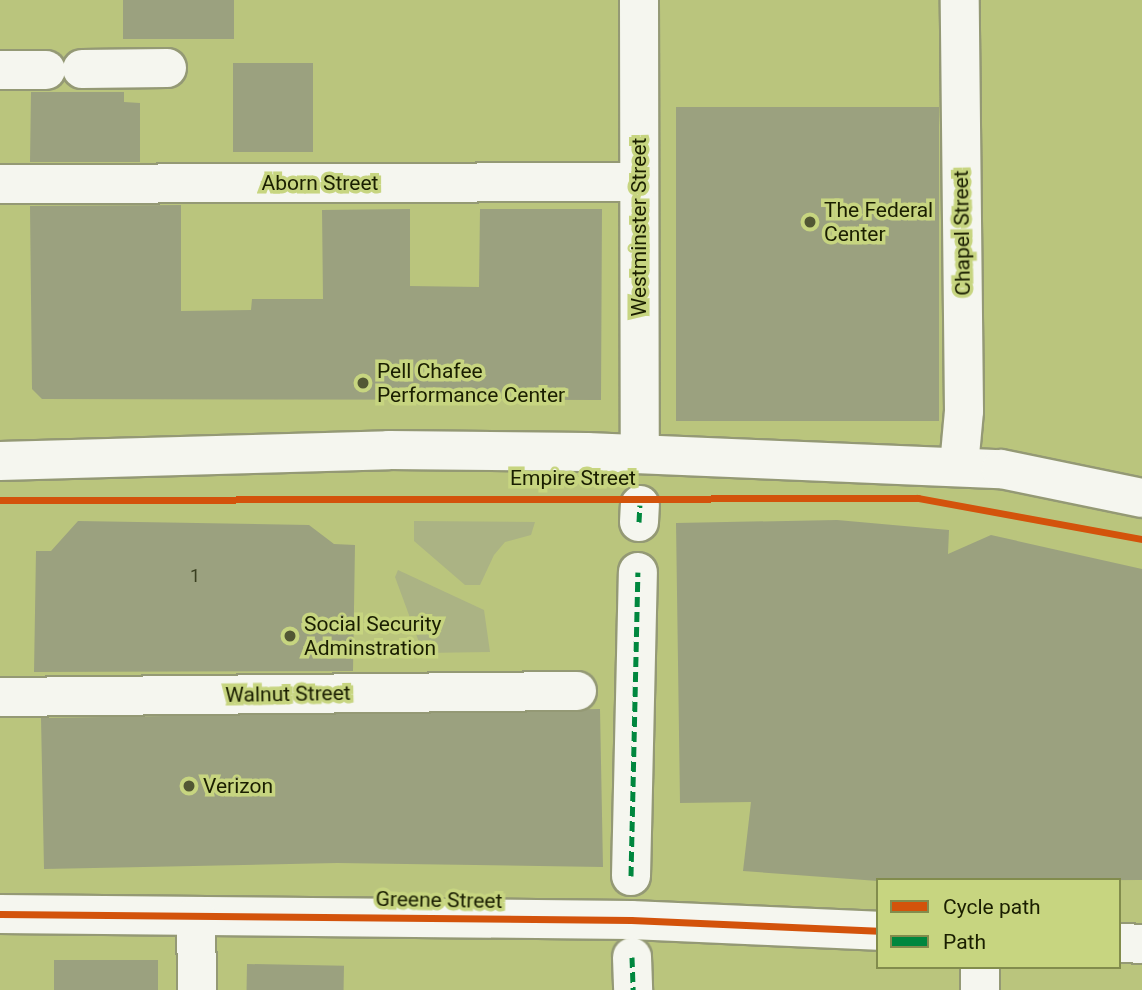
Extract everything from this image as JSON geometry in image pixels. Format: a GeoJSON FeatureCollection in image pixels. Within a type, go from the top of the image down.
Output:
{"type":"FeatureCollection","features":[{"type":"Feature","properties":{"kind":"street","name":"Westminster Street"},"geometry":{"type":"LineString","coordinates":[[639,0],[640,454]]}},
{"type":"Feature","properties":{"kind":"street","name":"Chapel Street"},"geometry":{"type":"LineString","coordinates":[[959,466],[964,411],[960,0]]}},
{"type":"Feature","properties":{"kind":"street"},"geometry":{"type":"LineString","coordinates":[[0,70],[167,68]]}},
{"type":"Feature","properties":{"kind":"street","name":"Aborn Street"},"geometry":{"type":"LineString","coordinates":[[0,184],[639,182]]}},
{"type":"Feature","properties":{"kind":"street","name":"Empire Street"},"geometry":{"type":"LineString","coordinates":[[0,461],[428,450],[640,454],[959,466],[1022,472],[1142,498]]}},
{"type":"Feature","properties":{"kind":"street"},"geometry":{"type":"LineString","coordinates":[[631,876],[638,572]]}},
{"type":"Feature","properties":{"kind":"street","name":"Walnut Street"},"geometry":{"type":"LineString","coordinates":[[0,697],[577,691]]}},
{"type":"Feature","properties":{"kind":"street","name":"Greene Street"},"geometry":{"type":"LineString","coordinates":[[0,914],[631,920],[876,931]]}},
{"type":"Feature","properties":{"kind":"street"},"geometry":{"type":"LineString","coordinates":[[197,916],[197,990]]}},
{"type":"Feature","properties":{"kind":"street"},"geometry":{"type":"LineString","coordinates":[[1121,943],[1142,944]]}},
{"type":"Feature","properties":{"kind":"street"},"geometry":{"type":"LineString","coordinates":[[980,969],[980,990]]}},
{"type":"Feature","properties":{"kind":"shaded area"},"geometry":{"type":"Polygon","coordinates":[[[0,0],[1142,0],[1142,990],[0,990],[0,0]]]}},
{"type":"Feature","properties":{"kind":"shaded area"},"geometry":{"type":"Polygon","coordinates":[[[414,521],[535,522],[531,535],[505,542],[494,555],[480,585],[465,585],[414,541],[414,521]]]}},
{"type":"Feature","properties":{"kind":"shaded area"},"geometry":{"type":"Polygon","coordinates":[[[398,570],[484,610],[490,652],[423,653],[395,577],[398,570]]]}},
{"type":"Feature","properties":{"kind":"building"},"geometry":{"type":"Polygon","coordinates":[[[123,0],[234,0],[234,39],[123,39],[123,0]]]}},
{"type":"Feature","properties":{"kind":"building"},"geometry":{"type":"Polygon","coordinates":[[[233,63],[313,63],[313,152],[233,152],[233,63]]]}},
{"type":"Feature","properties":{"kind":"building"},"geometry":{"type":"Polygon","coordinates":[[[31,92],[124,92],[124,102],[140,103],[140,162],[30,162],[31,92]]]}},
{"type":"Feature","properties":{"kind":"building","name":"The Federal Center"},"geometry":{"type":"Polygon","coordinates":[[[676,107],[939,107],[939,421],[676,421],[676,107]]]}},
{"type":"Feature","properties":{"kind":"building"},"geometry":{"type":"Polygon","coordinates":[[[181,205],[181,311],[251,310],[252,299],[323,299],[322,210],[410,209],[410,286],[479,287],[480,209],[602,209],[601,400],[42,399],[32,389],[30,206],[181,205]]]}},
{"type":"Feature","properties":{"kind":"building"},"geometry":{"type":"Polygon","coordinates":[[[837,520],[949,530],[948,554],[991,535],[1142,569],[1142,880],[876,878],[876,881],[743,871],[751,802],[680,803],[676,523],[837,520]]]}},
{"type":"Feature","properties":{"kind":"building"},"geometry":{"type":"Polygon","coordinates":[[[78,521],[309,525],[334,544],[355,545],[353,671],[34,672],[36,551],[51,551],[78,521]]]}},
{"type":"Feature","properties":{"kind":"building"},"geometry":{"type":"Polygon","coordinates":[[[600,709],[603,867],[337,863],[44,869],[41,718],[600,709]]]}},
{"type":"Feature","properties":{"kind":"building"},"geometry":{"type":"Polygon","coordinates":[[[54,960],[158,960],[158,990],[54,990],[54,960]]]}},
{"type":"Feature","properties":{"kind":"building"},"geometry":{"type":"Polygon","coordinates":[[[247,964],[344,966],[344,990],[247,990],[247,964]]]}},
{"type":"Feature","properties":{"kind":"marked path"},"geometry":{"type":"LineString","coordinates":[[639,522],[640,505]]}},
{"type":"Feature","properties":{"kind":"marked path"},"geometry":{"type":"LineString","coordinates":[[631,876],[638,572]]}},
{"type":"Feature","properties":{"kind":"marked path"},"geometry":{"type":"LineString","coordinates":[[632,957],[633,990]]}},
{"type":"Feature","properties":{"kind":"cycle path"},"geometry":{"type":"LineString","coordinates":[[0,500],[918,498],[1142,539]]}},
{"type":"Feature","properties":{"kind":"cycle path"},"geometry":{"type":"LineString","coordinates":[[0,914],[631,920],[876,931]]}},
{"type":"Feature","properties":{"kind":"place","name":"The Federal Center"},"geometry":{"type":"Point","coordinates":[810,222]}},
{"type":"Feature","properties":{"kind":"place","name":"Pell Chafee Performance Center"},"geometry":{"type":"Point","coordinates":[363,383]}},
{"type":"Feature","properties":{"kind":"place","name":"Social Security Adminstration"},"geometry":{"type":"Point","coordinates":[290,636]}},
{"type":"Feature","properties":{"kind":"place","name":"Verizon"},"geometry":{"type":"Point","coordinates":[189,786]}}]}
